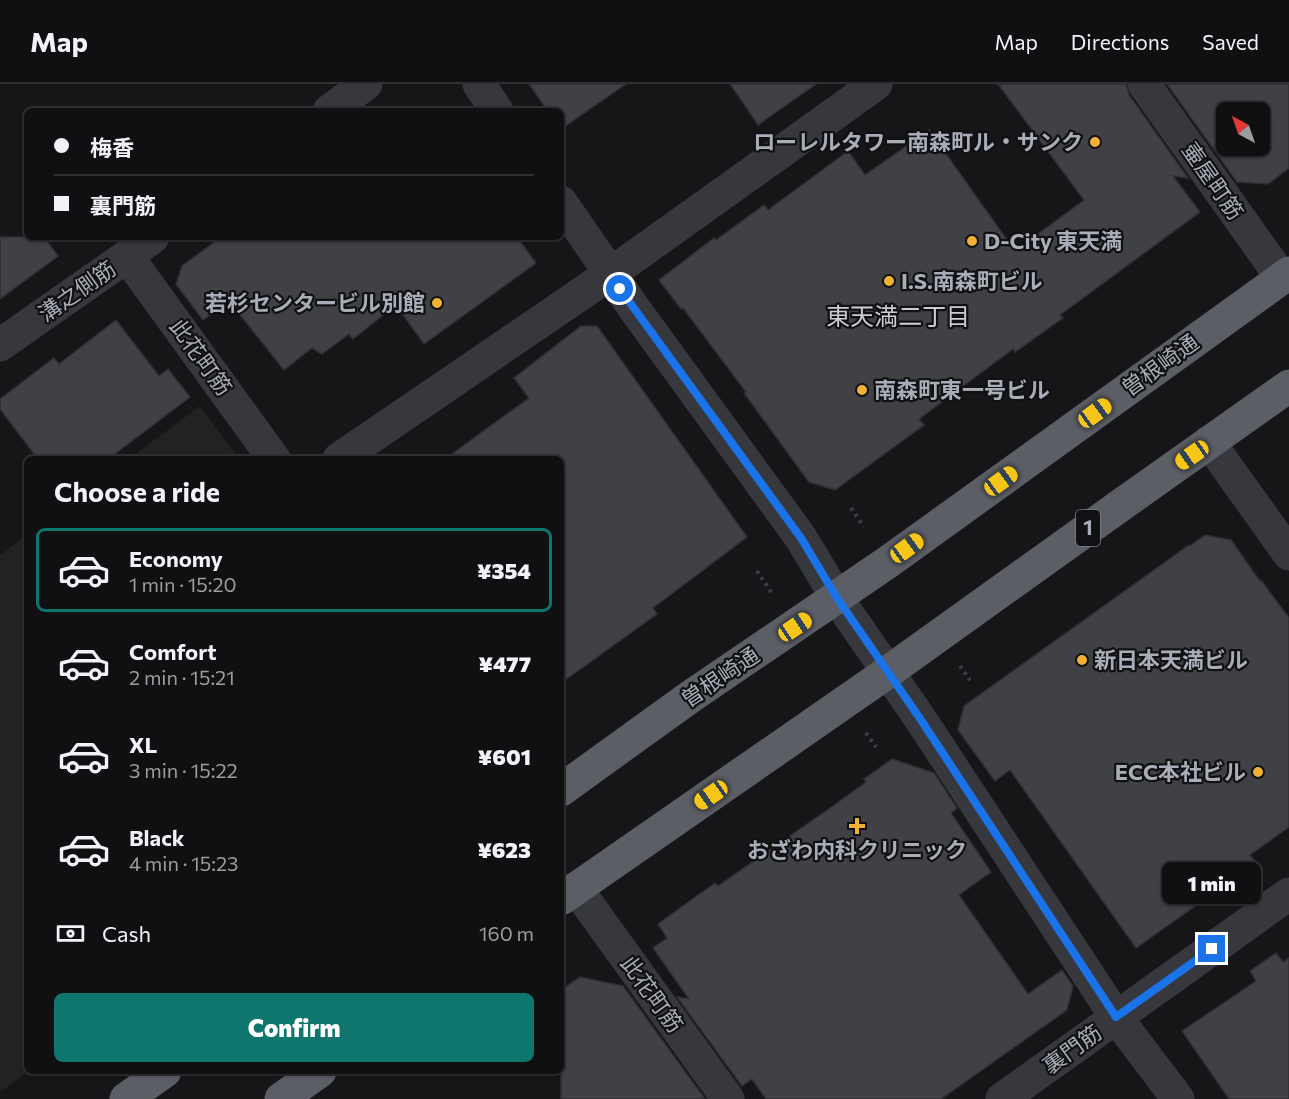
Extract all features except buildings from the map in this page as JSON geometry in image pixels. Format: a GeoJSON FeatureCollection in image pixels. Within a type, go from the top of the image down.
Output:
{"type":"FeatureCollection","features":[{"type":"Feature","properties":{"kind":"highway","name":"曽根崎通"},"geometry":{"type":"LineString","coordinates":[[564,788],[690,697],[837,598],[1285,275]]}},
{"type":"Feature","properties":{"kind":"highway","name":"1"},"geometry":{"type":"LineString","coordinates":[[569,894],[888,672],[1289,386]]}},
{"type":"Feature","properties":{"kind":"highway"},"geometry":{"type":"LineString","coordinates":[[126,1099],[161,1074]]}},
{"type":"Feature","properties":{"kind":"highway"},"geometry":{"type":"LineString","coordinates":[[281,1099],[316,1074]]}},
{"type":"Feature","properties":{"kind":"street"},"geometry":{"type":"LineString","coordinates":[[332,108],[366,84]]}},
{"type":"Feature","properties":{"kind":"street"},"geometry":{"type":"LineString","coordinates":[[479,84],[496,108]]}},
{"type":"Feature","properties":{"kind":"street"},"geometry":{"type":"LineString","coordinates":[[343,456],[610,274],[876,84]]}},
{"type":"Feature","properties":{"kind":"street","name":"壷屋町筋"},"geometry":{"type":"LineString","coordinates":[[1144,84],[1285,275]]}},
{"type":"Feature","properties":{"kind":"street"},"geometry":{"type":"LineString","coordinates":[[564,206],[610,274],[801,538],[837,598],[1116,1017],[1178,1099]]}},
{"type":"Feature","properties":{"kind":"street","name":"溝之側筋"},"geometry":{"type":"LineString","coordinates":[[0,345],[140,246]]}},
{"type":"Feature","properties":{"kind":"street","name":"此花町筋"},"geometry":{"type":"LineString","coordinates":[[140,246],[272,456]]}},
{"type":"Feature","properties":{"kind":"street"},"geometry":{"type":"LineString","coordinates":[[1209,442],[1289,554]]}},
{"type":"Feature","properties":{"kind":"street","name":"此花町筋"},"geometry":{"type":"LineString","coordinates":[[569,894],[728,1099]]}},
{"type":"Feature","properties":{"kind":"street","name":"裏門筋"},"geometry":{"type":"LineString","coordinates":[[1002,1099],[1289,894]]}},
{"type":"Feature","properties":{"kind":"path"},"geometry":{"type":"LineString","coordinates":[[851,508],[864,527]]}},
{"type":"Feature","properties":{"kind":"path"},"geometry":{"type":"LineString","coordinates":[[757,571],[774,596]]}},
{"type":"Feature","properties":{"kind":"path"},"geometry":{"type":"LineString","coordinates":[[865,730],[876,747]]}},
{"type":"Feature","properties":{"kind":"shaded area"},"geometry":{"type":"Polygon","coordinates":[[[200,406],[237,456],[133,456],[200,406]]]}},
{"type":"Feature","properties":{"kind":"shaded area"},"geometry":{"type":"Polygon","coordinates":[[[24,537],[25,1074],[0,1092],[0,555],[24,537]]]}},
{"type":"Feature","properties":{"kind":"place","name":"ローレルタワー南森町ル・サンク"},"geometry":{"type":"Point","coordinates":[1095,142]}},
{"type":"Feature","properties":{"kind":"place","name":"D-City 東天満"},"geometry":{"type":"Point","coordinates":[972,241]}},
{"type":"Feature","properties":{"kind":"place","name":"I.S.南森町ビル"},"geometry":{"type":"Point","coordinates":[889,281]}},
{"type":"Feature","properties":{"kind":"place","name":"若杉センタービル別館"},"geometry":{"type":"Point","coordinates":[437,303]}},
{"type":"Feature","properties":{"kind":"place","name":"南森町東一号ビル"},"geometry":{"type":"Point","coordinates":[862,390]}},
{"type":"Feature","properties":{"kind":"place","name":"新日本天満ビル"},"geometry":{"type":"Point","coordinates":[1082,660]}},
{"type":"Feature","properties":{"kind":"place","name":"ECC本社ビル"},"geometry":{"type":"Point","coordinates":[1258,772]}},
{"type":"Feature","properties":{"kind":"place","name":"おざわ内科クリニック"},"geometry":{"type":"Point","coordinates":[857,826]}},
{"type":"Feature","properties":{"kind":"district","name":"東天満二丁目"},"geometry":{"type":"Point","coordinates":[898,317]}},
{"type":"Feature","properties":{"kind":"route"},"geometry":{"type":"LineString","coordinates":[[620,289],[801,538],[837,598],[921,720],[1116,1017],[1212,949]]}}]}
